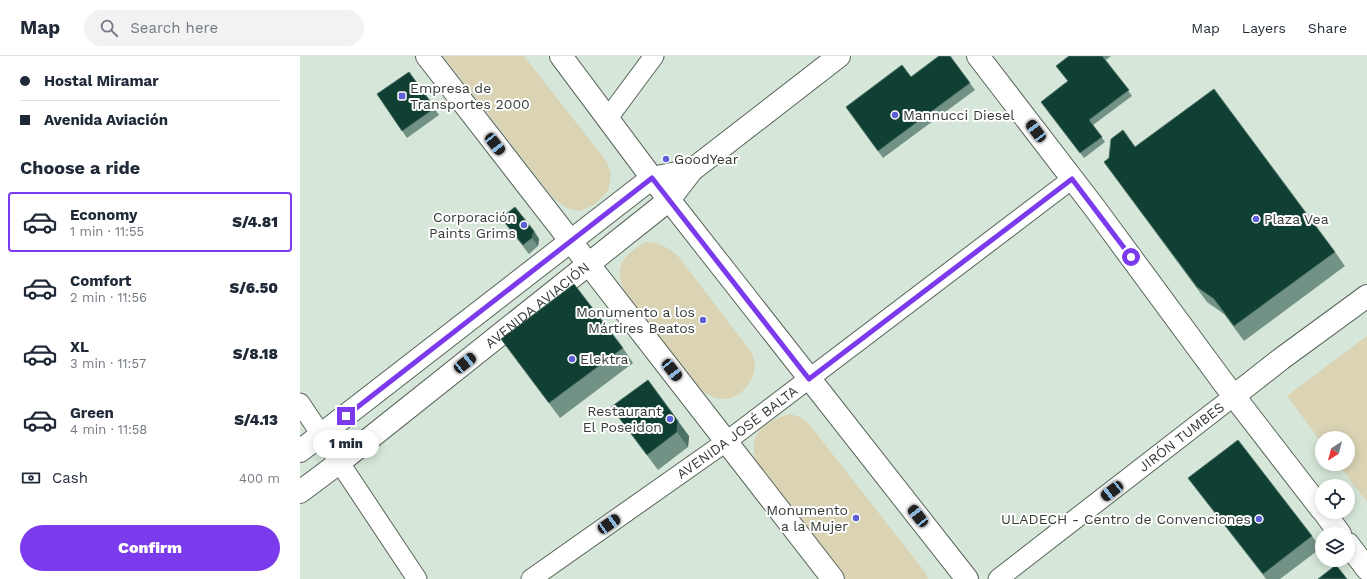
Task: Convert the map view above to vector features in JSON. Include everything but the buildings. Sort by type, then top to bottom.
[{"type":"main road","points":[[427,56],[833,579]]},
{"type":"main road","points":[[560,56],[669,200],[967,579]]},
{"type":"main road","name":"AVENIDA AVIACIÓN","points":[[300,492],[340,462],[669,200],[692,170],[839,56]]},
{"type":"main road","points":[[978,56],[1234,396],[1315,501]]},
{"type":"main road","name":"AVENIDA AVIACIÓN","points":[[300,451],[652,178],[692,170]]},
{"type":"main road","name":"JIRÓN TUMBES","points":[[1234,396],[1281,359],[1367,296]]},
{"type":"main road","points":[[1355,553],[1367,569]]},
{"type":"street","points":[[608,118],[654,56]]},
{"type":"street","name":"AVENIDA JOSÉ BALTA","points":[[531,579],[727,441],[1072,179]]},
{"type":"street","name":"JIRÓN TUMBES","points":[[998,579],[1234,396]]},
{"type":"street","points":[[300,403],[416,579]]},
{"type":"shaded area","points":[[443,56],[524,56],[607,162],[611,175],[608,191],[594,205],[580,211],[567,208],[553,198]]},
{"type":"shaded area","points":[[645,242],[663,246],[678,256],[752,353],[755,366],[752,378],[747,386],[734,397],[718,399],[701,390],[624,291],[620,275],[622,262],[631,252]]},
{"type":"shaded area","points":[[1367,336],[1367,502],[1355,486],[1355,479],[1349,479],[1343,471],[1355,471],[1355,431],[1315,431],[1315,434],[1287,396]]},
{"type":"shaded area","points":[[790,414],[800,417],[809,424],[925,572],[928,579],[845,579],[756,463],[754,444],[756,436],[760,430],[772,421]]},
{"type":"place","name":"Empresa de Transportes 2000","points":[[402,96]]},
{"type":"place","name":"Mannucci Diesel","points":[[895,115]]},
{"type":"place","name":"GoodYear","points":[[666,159]]},
{"type":"place","name":"Plaza Vea","points":[[1256,219]]},
{"type":"place","name":"Corporación Paints Grims","points":[[524,225]]},
{"type":"place","name":"Monumento a los Mártires Beatos","points":[[703,320]]},
{"type":"place","name":"Elektra","points":[[572,359]]},
{"type":"place","name":"Restaurant El Poseidon","points":[[670,419]]},
{"type":"place","name":"Monumento a la Mujer","points":[[856,518]]},
{"type":"place","name":"ULADECH - Centro de Convenciones","points":[[1259,519]]},
{"type":"route","points":[[346,416],[652,178],[809,379],[1072,179],[1131,257]]}]
